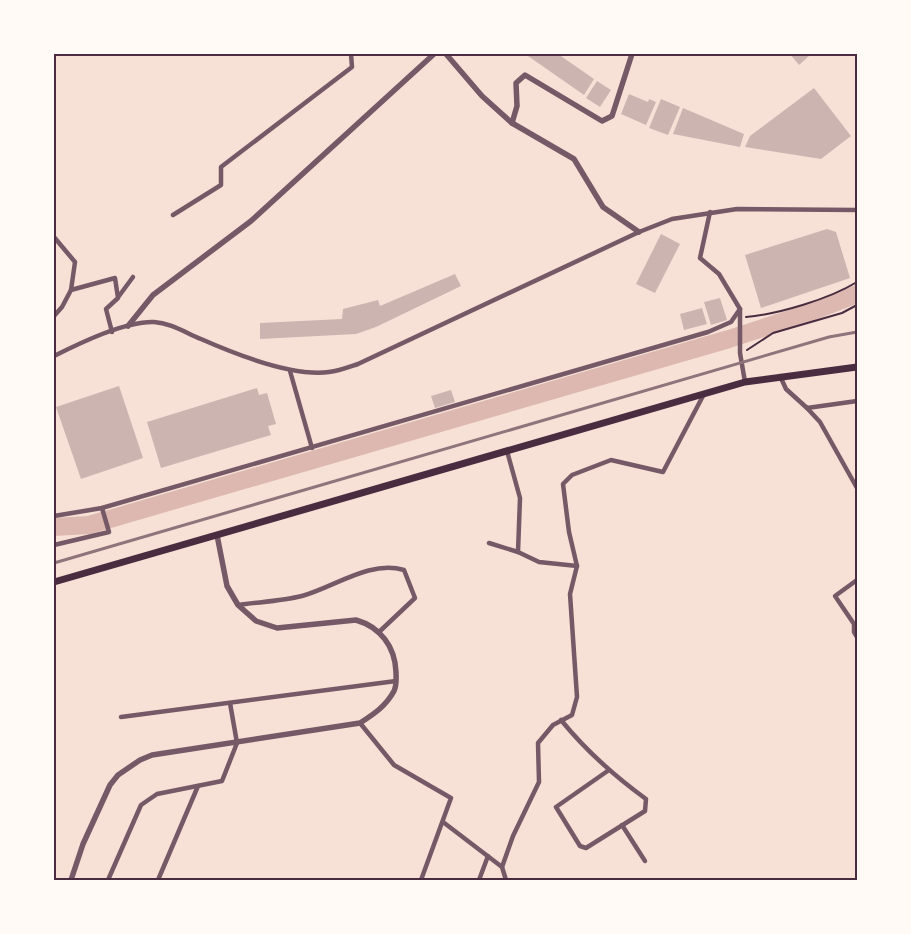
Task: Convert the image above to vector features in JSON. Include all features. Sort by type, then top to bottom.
[{"type":"main road","points":[[54,582],[744,382],[857,367]]},
{"type":"street","points":[[173,215],[221,185],[221,167],[352,67],[351,54]]},
{"type":"street","points":[[128,326],[152,296],[252,221],[434,54]]},
{"type":"street","points":[[446,54],[482,96],[512,123],[574,159],[603,207],[639,232]]},
{"type":"street","points":[[512,123],[517,106],[516,83],[525,75],[602,121],[612,116],[632,54]]},
{"type":"street","points":[[54,356],[82,342],[128,326],[154,322],[174,326],[201,339],[290,371],[328,373],[358,364],[639,232],[672,219],[737,209],[857,210]]},
{"type":"street","points":[[710,212],[700,258],[719,274],[740,309],[740,351],[744,382]]},
{"type":"street","points":[[54,237],[75,262],[71,290],[62,307],[54,316]]},
{"type":"street","points":[[112,332],[106,310],[118,298],[133,277]]},
{"type":"street","points":[[71,290],[115,278],[118,298]]},
{"type":"street","points":[[54,516],[102,508],[708,332],[731,322],[740,309]]},
{"type":"street","points":[[290,371],[312,448]]},
{"type":"street","points":[[780,376],[786,389],[820,422],[857,488]]},
{"type":"street","points":[[502,867],[513,836],[539,782],[538,743],[553,725],[572,715],[577,697],[570,594],[577,566],[569,532],[563,484],[572,475],[611,460],[663,472],[704,394]]},
{"type":"street","points":[[807,408],[857,401]]},
{"type":"street","points":[[507,451],[520,498],[518,552]]},
{"type":"street","points":[[54,545],[109,532],[102,508]]},
{"type":"street","points":[[71,880],[83,844],[110,785],[118,776],[140,760],[152,755],[360,723],[381,710],[394,690],[396,658],[389,644],[379,632],[367,623],[356,620],[277,628],[256,621],[238,605],[227,586],[217,535]]},
{"type":"street","points":[[489,543],[518,552],[539,562],[577,566]]},
{"type":"street","points":[[238,605],[303,596],[344,578],[391,566],[404,570],[415,598],[379,632]]},
{"type":"street","points":[[857,580],[834,596],[854,624],[854,632],[857,637]]},
{"type":"street","points":[[121,717],[396,681]]},
{"type":"street","points":[[108,880],[141,805],[157,794],[222,782],[237,742],[230,703]]},
{"type":"street","points":[[561,720],[587,751],[646,799],[647,806],[645,811],[586,848],[580,846],[556,807],[609,770]]},
{"type":"street","points":[[360,723],[394,765],[451,798],[444,822],[421,880]]},
{"type":"street","points":[[158,880],[198,786]]},
{"type":"street","points":[[444,822],[502,867],[506,880]]},
{"type":"street","points":[[622,825],[645,861]]},
{"type":"street","points":[[479,880],[488,856]]},
{"type":"path","points":[[740,318],[757,316],[805,303],[846,289],[857,282]]},
{"type":"path","points":[[740,351],[773,333],[842,313],[857,305]]},
{"type":"building","points":[[530,54],[558,54],[594,79],[584,95],[528,56]]},
{"type":"building","points":[[790,54],[808,54],[809,56],[799,65]]},
{"type":"building","points":[[597,81],[611,90],[600,107],[586,98]]},
{"type":"building","points":[[814,88],[851,136],[821,159],[745,147],[750,136]]},
{"type":"building","points":[[629,94],[648,102],[649,99],[656,102],[646,125],[621,114]]},
{"type":"building","points":[[661,99],[680,107],[668,135],[649,128]]},
{"type":"building","points":[[683,108],[744,134],[740,147],[673,134]]},
{"type":"building","points":[[827,229],[836,232],[850,278],[761,308],[745,255]]},
{"type":"building","points":[[661,234],[680,244],[655,293],[636,284]]},
{"type":"building","points":[[455,274],[461,286],[376,327],[356,334],[260,339],[260,323],[342,319],[343,309],[378,300],[380,306]]},
{"type":"building","points":[[720,298],[727,320],[711,325],[704,302]]},
{"type":"building","points":[[702,308],[707,324],[684,330],[680,314]]},
{"type":"building","points":[[119,386],[143,458],[81,479],[56,407]]},
{"type":"building","points":[[257,388],[259,395],[267,393],[276,424],[268,426],[271,435],[161,468],[147,422]]},
{"type":"building","points":[[451,390],[455,402],[435,408],[431,396]]},
{"type":"waterway","points":[[54,527],[89,525],[729,339],[809,313],[857,294]]},
{"type":"railway","points":[[54,563],[829,337],[857,332]]}]
